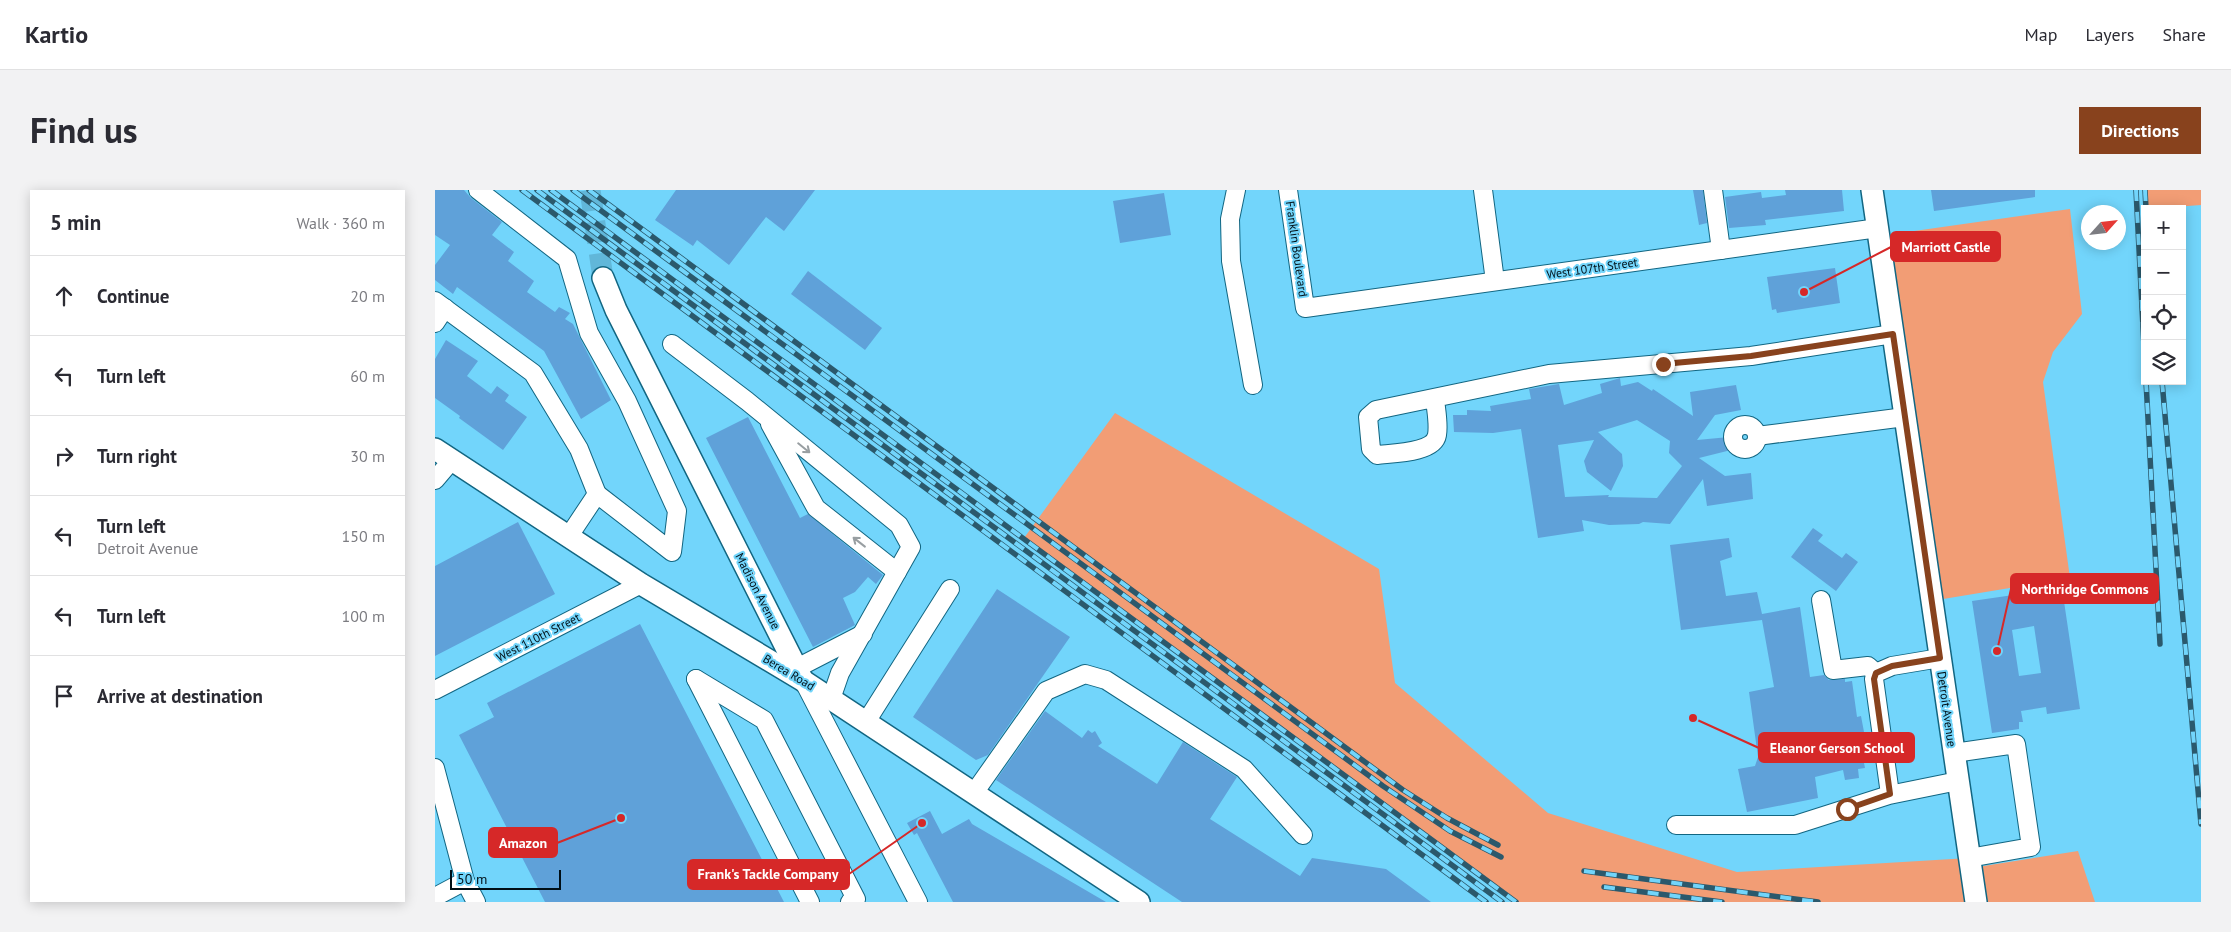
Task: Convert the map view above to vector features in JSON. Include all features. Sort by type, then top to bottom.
[{"type":"main road","name":"Detroit Avenue","points":[[1872,190],[1976,902]]},
{"type":"main road","name":"Madison Avenue","points":[[603,278],[616,310],[799,674]]},
{"type":"main road","name":"Berea Road","points":[[444,454],[641,584],[799,674],[831,699],[974,793],[1131,900]]},
{"type":"street","points":[[435,323],[440,305],[533,373],[579,449],[597,494],[672,552],[677,511],[627,401],[589,332],[567,259],[478,190]]},
{"type":"street","points":[[1236,190],[1230,219],[1231,261],[1253,385]]},
{"type":"street","name":"Franklin Boulevard","points":[[1288,190],[1305,308]]},
{"type":"street","points":[[1483,190],[1495,281]]},
{"type":"street","points":[[1713,190],[1721,250]]},
{"type":"street","name":"West 107th Street","points":[[1305,308],[1878,228]]},
{"type":"street","points":[[1435,399],[1549,374],[1751,356],[1893,334]]},
{"type":"street","points":[[672,344],[766,417],[899,525],[911,547],[840,673],[831,699]]},
{"type":"street","points":[[766,417],[816,508],[897,572]]},
{"type":"street","points":[[1757,436],[1905,417]]},
{"type":"street","points":[[435,480],[444,454]]},
{"type":"street","points":[[569,536],[597,494]]},
{"type":"street","name":"West 110th Street","points":[[435,690],[641,584]]},
{"type":"street","points":[[866,722],[951,589]]},
{"type":"street","points":[[1821,600],[1833,670],[1868,666],[1876,673]]},
{"type":"street","points":[[799,674],[863,634]]},
{"type":"street","points":[[1890,794],[1874,679],[1876,673],[1892,666],[1940,658]]},
{"type":"street","name":"Madison Avenue","points":[[799,674],[913,901]]},
{"type":"street","points":[[974,793],[1046,691],[1085,674],[1106,680],[1244,769],[1303,835]]},
{"type":"street","points":[[811,902],[696,679],[764,720],[856,899],[850,902]]},
{"type":"street","points":[[1954,753],[2016,744],[2031,848],[1969,858]]},
{"type":"street","points":[[435,768],[465,881],[475,902]]},
{"type":"street","points":[[1676,825],[1795,825],[1890,794],[1958,780]]},
{"type":"street","points":[[435,897],[465,881]]},
{"type":"shaded area","points":[[2145,190],[2201,190],[2201,205],[2146,205]]},
{"type":"shaded area","points":[[2070,209],[2082,314],[2053,352],[2043,382],[2070,578],[1931,601],[1879,236]]},
{"type":"shaded area","points":[[1115,413],[1379,569],[1395,683],[1548,813],[1737,872],[1969,858],[1971,868],[2078,851],[2095,902],[1517,902],[1024,538]]},
{"type":"building","points":[[435,190],[464,190],[471,198],[502,222],[492,235],[514,252],[508,261],[534,281],[527,292],[555,312],[559,307],[570,313],[565,319],[573,324],[611,400],[581,419],[544,351],[457,287],[453,294],[435,280],[435,265],[450,245],[435,235]]},
{"type":"building","points":[[676,190],[815,190],[784,231],[766,217],[729,265],[697,240],[693,246],[655,220]]},
{"type":"building","points":[[1693,190],[1703,190],[1707,223],[1699,225]]},
{"type":"building","points":[[1785,190],[1842,190],[1844,211],[1765,220],[1766,225],[1729,228],[1725,197],[1761,192],[1762,198],[1786,195]]},
{"type":"building","points":[[1931,190],[2035,190],[2035,197],[1934,211]]},
{"type":"building","points":[[1164,193],[1171,235],[1120,243],[1113,201]]},
{"type":"building","points":[[1835,268],[1840,303],[1777,313],[1776,309],[1772,310],[1767,277]]},
{"type":"building","points":[[808,271],[882,328],[865,350],[791,294]]},
{"type":"building","points":[[446,340],[478,361],[467,376],[491,394],[497,386],[509,395],[505,401],[527,417],[503,450],[435,398],[435,359]]},
{"type":"building","points":[[1620,378],[1621,386],[1638,382],[1652,391],[1653,389],[1693,416],[1690,392],[1736,385],[1741,410],[1715,415],[1697,440],[1729,437],[1731,450],[1699,458],[1725,476],[1751,473],[1753,499],[1707,506],[1703,479],[1670,524],[1643,522],[1639,524],[1609,525],[1582,520],[1584,531],[1538,538],[1521,429],[1493,433],[1454,432],[1453,415],[1467,415],[1467,410],[1491,411],[1490,406],[1531,399],[1529,389],[1559,384],[1564,405],[1602,393],[1600,384]],"holes":[[[1637,420],[1670,441],[1669,453],[1682,466],[1657,498],[1608,497],[1609,495],[1565,497],[1558,445],[1594,440],[1584,461],[1587,472],[1611,491],[1623,466],[1622,454],[1598,432]]]},
{"type":"building","points":[[748,417],[800,518],[808,514],[883,575],[876,584],[868,577],[855,592],[843,598],[855,625],[813,647],[706,438]]},
{"type":"building","points":[[518,522],[555,594],[435,656],[435,566]]},
{"type":"building","points":[[1813,528],[1823,535],[1818,541],[1842,558],[1846,553],[1858,562],[1836,591],[1791,557]]},
{"type":"building","points":[[1729,538],[1732,557],[1720,561],[1726,596],[1757,592],[1762,614],[1800,607],[1810,677],[1824,675],[1829,680],[1845,679],[1845,682],[1852,681],[1857,717],[1861,716],[1864,732],[1858,732],[1865,768],[1858,769],[1859,778],[1845,780],[1843,770],[1815,777],[1818,798],[1747,812],[1738,769],[1755,766],[1758,757],[1749,692],[1774,687],[1762,620],[1681,630],[1670,545]]},
{"type":"building","points":[[2062,588],[2080,709],[2047,714],[2046,707],[2021,711],[2023,722],[2019,722],[2019,729],[1992,733],[1972,601]],"holes":[[[2034,626],[2041,673],[2019,676],[2012,630]]]},
{"type":"building","points":[[997,589],[1070,637],[988,755],[976,760],[913,717]]},
{"type":"building","points":[[640,624],[784,902],[545,902],[459,735],[494,717],[487,703]]},
{"type":"building","points":[[1045,711],[1082,738],[1088,730],[1092,733],[1095,731],[1102,743],[1098,746],[1157,784],[1183,742],[1237,777],[1210,819],[1300,876],[1312,858],[1386,869],[1431,902],[1182,902],[996,780]]},
{"type":"building","points":[[930,811],[942,834],[969,819],[972,824],[1106,902],[953,902],[917,833],[914,835],[907,823]]},
{"type":"tunnel","points":[[590,190],[603,278]]},
{"type":"railway","points":[[522,190],[1486,902]]},
{"type":"railway","points":[[537,190],[1502,902]]},
{"type":"railway","points":[[551,190],[1516,902]]},
{"type":"railway","points":[[573,190],[1383,786],[1450,831],[1501,857]]},
{"type":"railway","points":[[589,190],[1403,790],[1447,818],[1498,845]]},
{"type":"railway","points":[[2136,190],[2144,340]]},
{"type":"railway","points":[[2145,190],[2146,205]]},
{"type":"railway","points":[[2146,385],[2160,644]]},
{"type":"railway","points":[[2162,385],[2201,824]]},
{"type":"railway","points":[[1584,871],[1818,902]]},
{"type":"railway","points":[[1604,887],[1722,902]]},
{"type":"place","name":"Marriott Castle","points":[[1804,292]]},
{"type":"place","name":"Northridge Commons","points":[[1997,651]]},
{"type":"place","name":"Eleanor Gerson School","points":[[1693,718]]},
{"type":"place","name":"Amazon","points":[[621,818]]},
{"type":"place","name":"Frank's Tackle Company","points":[[922,823]]},
{"type":"route","points":[[1663,364],[1751,356],[1893,334],[1940,658],[1892,666],[1876,673],[1874,679],[1890,794],[1847,809]]}]
